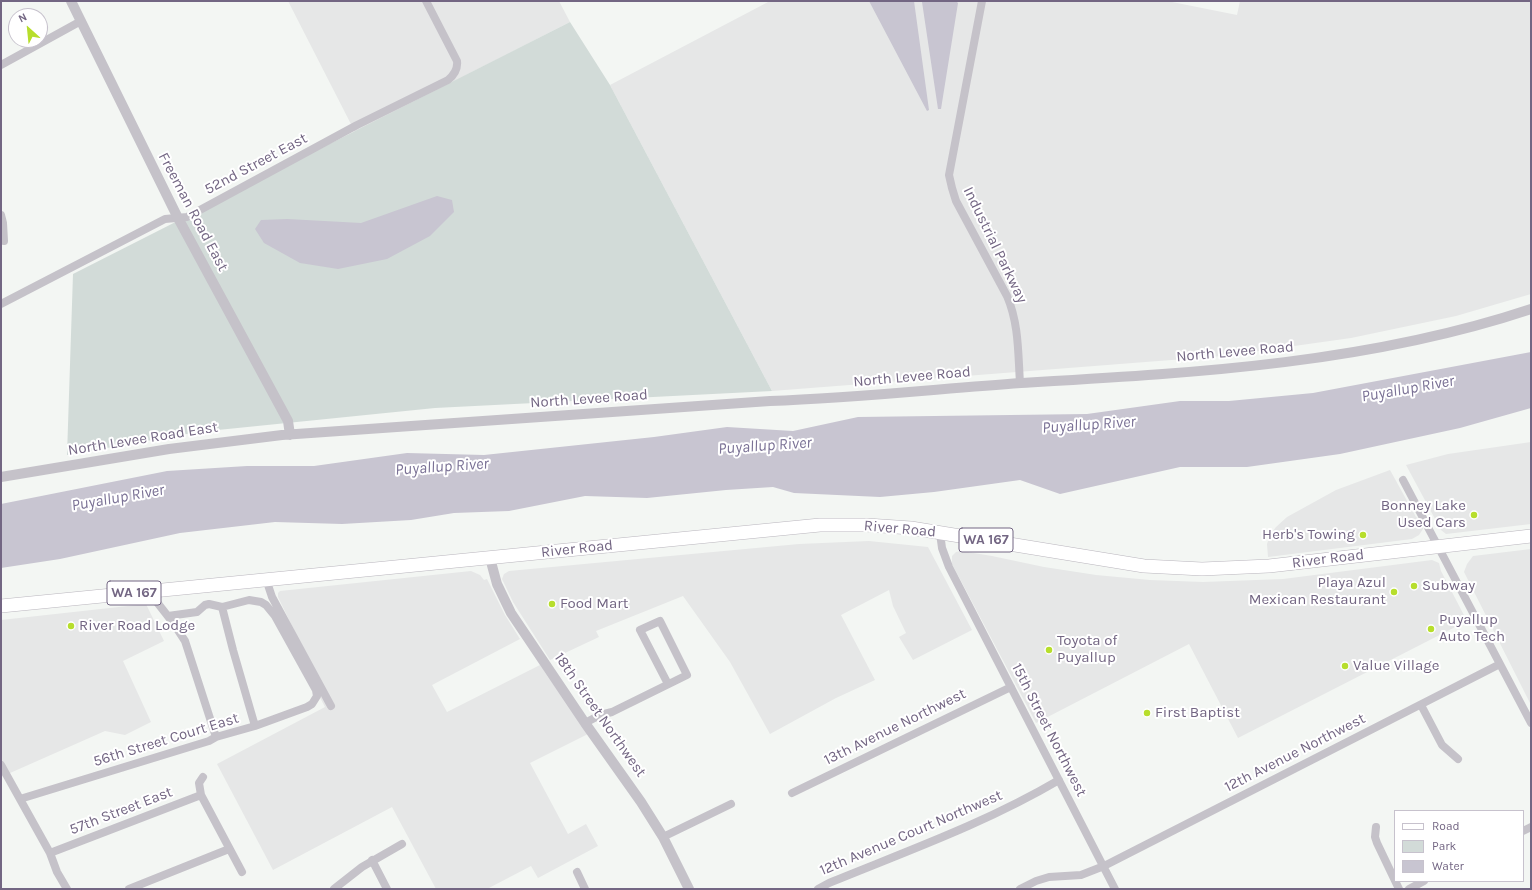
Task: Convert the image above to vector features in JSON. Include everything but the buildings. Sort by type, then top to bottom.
[{"type":"main road","name":"River Road","points":[[266,579],[820,525],[887,526],[940,533],[1144,566],[1202,569],[1269,566],[1531,536]]},
{"type":"main road","name":"WA 167","points":[[1,606],[266,579]]},
{"type":"street","name":"Freeman Road East","points":[[71,1],[178,218],[288,421],[290,435]]},
{"type":"street","name":"52nd Street East","points":[[1,304],[165,219],[187,217],[357,126],[448,80],[456,72],[457,66],[454,54],[426,1]]},
{"type":"street","name":"Industrial Parkway","points":[[982,1],[949,175],[956,201],[1012,307],[1016,320],[1020,383]]},
{"type":"street","points":[[1,64],[81,21]]},
{"type":"street","points":[[1,215],[4,241]]},
{"type":"street","name":"North Levee Road","points":[[290,435],[770,401],[814,400],[1020,383],[1107,379],[1285,362],[1351,354],[1441,336],[1494,322],[1531,310]]},
{"type":"street","name":"North Levee Road East","points":[[1,477],[169,449],[290,435]]},
{"type":"street","points":[[1403,480],[1531,723]]},
{"type":"street","name":"15th Street Northwest","points":[[940,533],[944,556],[957,584],[1115,889]]},
{"type":"street","name":"18th Street Northwest","points":[[490,558],[497,584],[511,613],[585,723],[624,776],[663,837],[689,889]]},
{"type":"street","points":[[266,579],[272,597],[331,706]]},
{"type":"street","points":[[149,592],[185,641],[216,737]]},
{"type":"street","name":"56th Street Court East","points":[[20,799],[188,748],[216,737],[255,726],[308,707],[316,699],[316,690],[275,616],[266,605],[261,602],[249,600],[222,607]]},
{"type":"street","points":[[168,616],[197,612],[205,605],[209,604],[222,607],[255,726]]},
{"type":"street","points":[[585,723],[600,715],[612,712],[687,675],[660,621],[640,630],[668,684]]},
{"type":"street","name":"12th Avenue Northwest","points":[[1020,889],[1036,881],[1049,877],[1081,875],[1104,866],[1500,664]]},
{"type":"street","name":"13th Avenue Northwest","points":[[792,793],[1011,687]]},
{"type":"street","points":[[1421,705],[1442,745],[1458,759]]},
{"type":"street","points":[[1,764],[50,853],[57,872],[67,889]]},
{"type":"street","points":[[203,777],[199,784],[201,795],[242,872]]},
{"type":"street","name":"12th Avenue Court Northwest","points":[[818,889],[829,883],[981,821],[1059,780]]},
{"type":"street","name":"57th Street East","points":[[50,853],[201,795]]},
{"type":"street","points":[[663,837],[731,804]]},
{"type":"street","points":[[1376,827],[1375,837],[1379,849],[1394,879]]},
{"type":"street","points":[[334,889],[372,860],[402,844]]},
{"type":"street","points":[[129,889],[229,849]]},
{"type":"street","points":[[372,860],[387,889]]},
{"type":"street","points":[[577,872],[586,889]]},
{"type":"street","points":[[1409,889],[1422,882]]},
{"type":"shaded area","points":[[288,1],[559,1],[570,22],[355,132]]},
{"type":"shaded area","points":[[770,1],[1167,1],[1237,15],[1240,1],[1531,1],[1531,294],[1456,316],[1351,338],[1223,356],[772,391],[610,85]]},
{"type":"shaded area","points":[[1531,442],[1531,524],[1446,534],[1441,530],[1406,465],[1448,454]]},
{"type":"shaded area","points":[[1390,470],[1416,517],[1423,522],[1423,529],[1419,535],[1412,539],[1268,557],[1267,544],[1270,535],[1287,517],[1336,490]]},
{"type":"shaded area","points":[[869,541],[928,547],[972,630],[913,660],[899,637],[906,633],[893,606],[889,590],[841,615],[875,680],[836,698],[770,734],[730,662],[683,596],[596,631],[599,637],[550,660],[513,602],[502,579],[504,574],[509,571],[799,544]]},
{"type":"shaded area","points":[[1531,549],[1531,705],[1464,572],[1467,564],[1473,556]]},
{"type":"shaded area","points":[[961,551],[1044,567],[1096,575],[1150,580],[1203,582],[1283,579],[1432,560],[1439,563],[1441,571],[1467,621],[1238,738],[1189,644],[1036,723],[952,564],[952,556],[956,552]]},
{"type":"shaded area","points":[[471,571],[480,575],[484,580],[487,579],[505,615],[520,639],[432,685],[447,712],[540,665],[588,734],[530,763],[568,834],[586,824],[598,846],[538,878],[531,866],[487,889],[436,889],[392,807],[273,870],[217,764],[325,707],[301,662],[309,661],[278,597],[278,593],[280,591]]},
{"type":"shaded area","points":[[146,604],[164,641],[123,661],[151,722],[125,735],[105,731],[1,777],[1,620]]},
{"type":"green space","points":[[570,22],[610,85],[772,391],[435,408],[198,432],[67,455],[73,274]]},
{"type":"water","points":[[869,1],[914,1],[929,110],[927,111]]},
{"type":"water","points":[[923,1],[956,1],[958,3],[941,109],[938,109]]},
{"type":"water","points":[[437,196],[452,200],[454,212],[430,236],[387,259],[338,269],[300,263],[264,243],[255,229],[261,220],[287,219],[361,223]]},
{"type":"water","name":"Puyallup River","points":[[1531,352],[1531,408],[1460,428],[1340,454],[1247,467],[1180,467],[1060,494],[1020,480],[934,492],[880,497],[794,493],[773,487],[647,498],[585,496],[509,511],[454,513],[411,520],[342,524],[275,522],[180,533],[60,559],[1,568],[1,504],[167,471],[247,466],[314,466],[407,453],[484,455],[654,437],[727,427],[793,431],[858,417],[1087,414],[1180,401],[1229,401],[1313,393]]},
{"type":"place","name":"Bonney Lake Used Cars","points":[[1474,515]]},
{"type":"place","name":"Herb's Towing","points":[[1363,535]]},
{"type":"place","name":"Subway","points":[[1414,586]]},
{"type":"place","name":"Playa Azul Mexican Restaurant","points":[[1394,592]]},
{"type":"place","name":"Food Mart","points":[[552,604]]},
{"type":"place","name":"River Road Lodge","points":[[71,626]]},
{"type":"place","name":"Puyallup Auto Tech","points":[[1431,629]]},
{"type":"place","name":"Toyota of Puyallup","points":[[1049,650]]},
{"type":"place","name":"Value Village","points":[[1345,666]]},
{"type":"place","name":"First Baptist","points":[[1147,713]]}]
